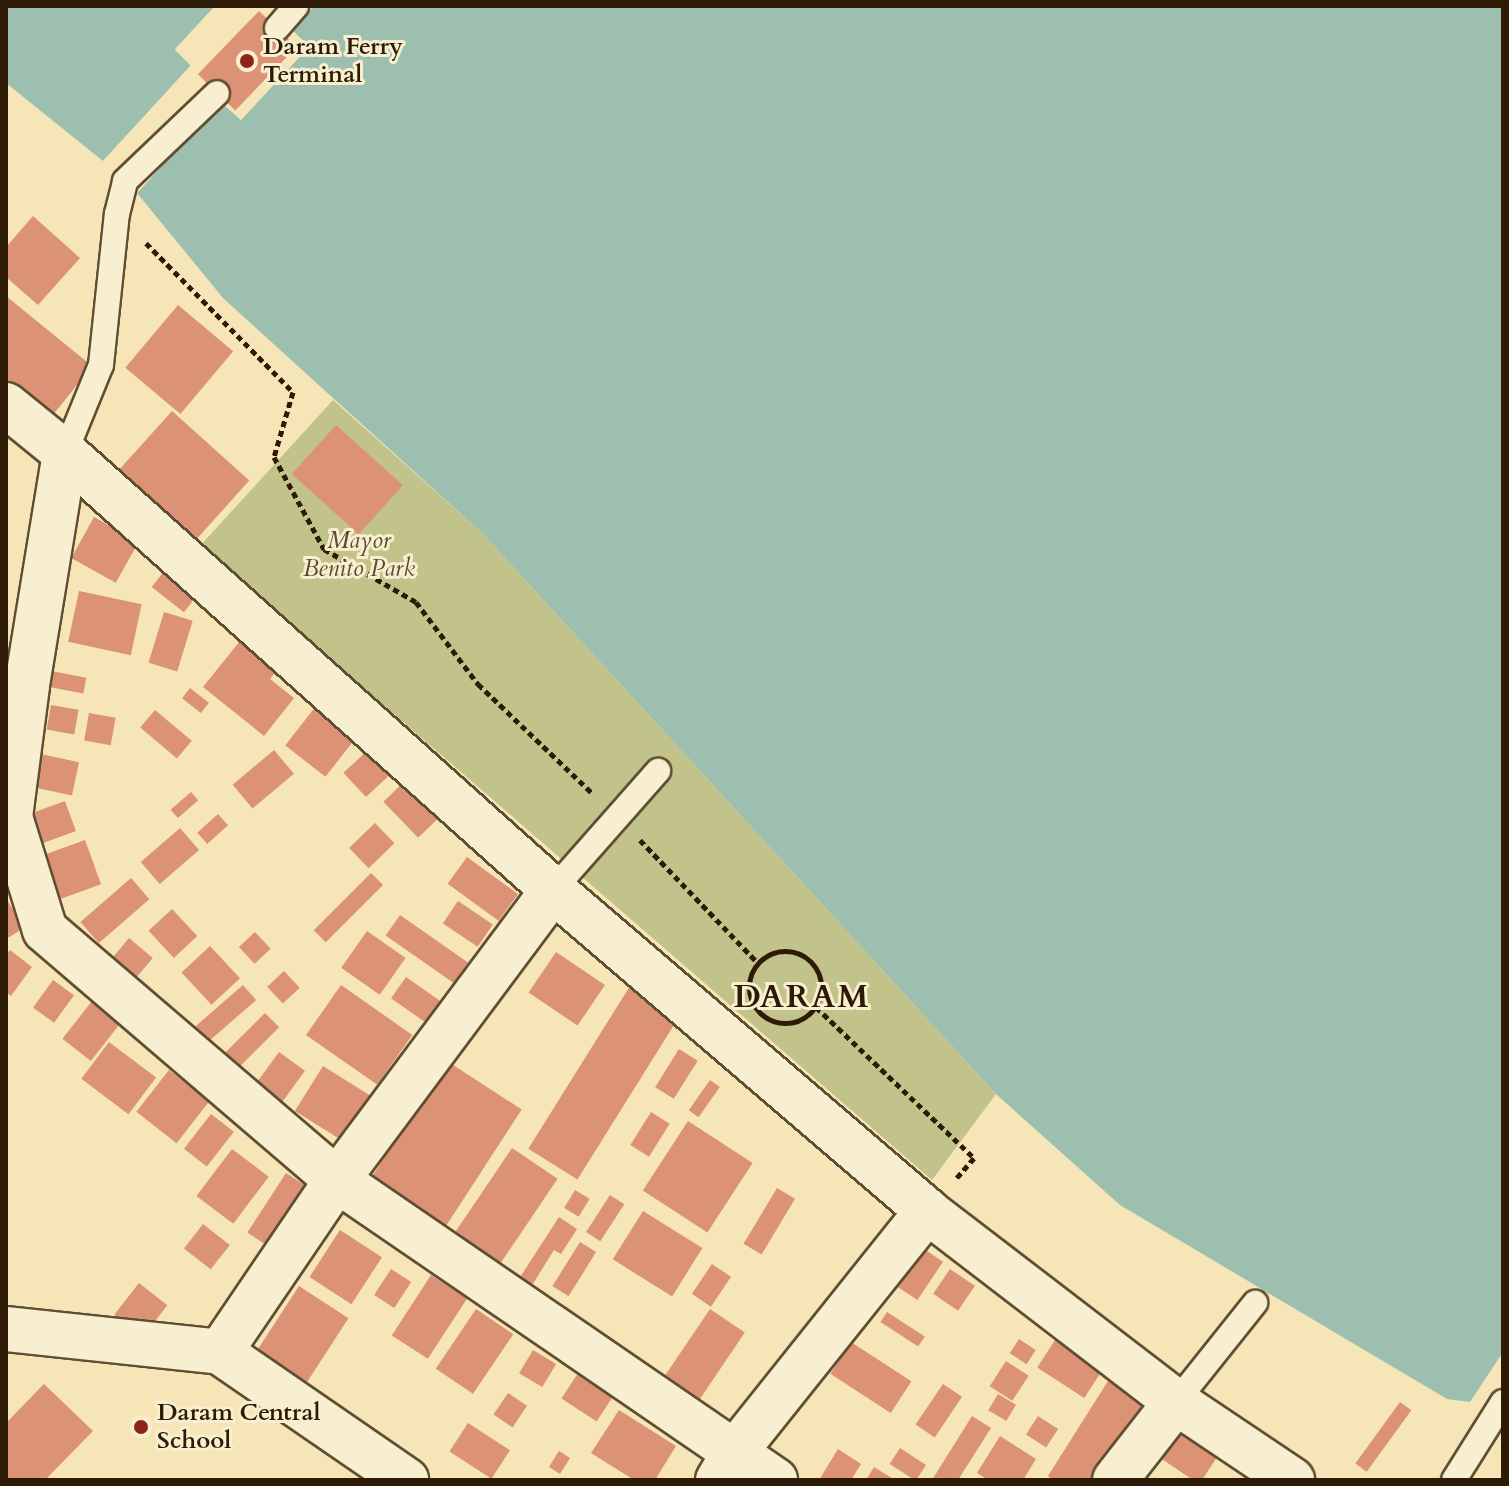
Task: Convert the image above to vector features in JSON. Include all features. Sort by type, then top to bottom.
[{"type":"street","points":[[6,405],[65,453],[553,890],[927,1211],[1176,1402],[1292,1480]]},
{"type":"street","points":[[65,453],[27,686],[10,817],[45,930],[337,1180],[726,1467],[775,1480]]},
{"type":"street","points":[[220,1352],[337,1180],[553,890]]},
{"type":"street","points":[[726,1467],[927,1211]]},
{"type":"street","points":[[6,1329],[220,1352],[406,1480]]},
{"type":"street","points":[[1115,1480],[1176,1402]]},
{"type":"lane","points":[[277,28],[296,6]]},
{"type":"lane","points":[[65,453],[101,365],[117,214],[125,181],[217,93]]},
{"type":"lane","points":[[553,890],[658,771]]},
{"type":"lane","points":[[1176,1402],[1255,1303]]},
{"type":"lane","points":[[1454,1480],[1503,1402]]},
{"type":"path","points":[[117,214],[293,392],[274,457],[324,549],[416,602],[478,684],[618,818],[758,963]]},
{"type":"path","points":[[778,951],[802,955],[818,972],[821,983],[816,1007],[798,1021],[774,1022],[763,1017],[755,1008],[749,985],[758,963],[778,951]]},
{"type":"path","points":[[816,1007],[974,1158],[927,1211]]},
{"type":"green space","name":"Mayor Benito Park","points":[[333,400],[484,535],[996,1094],[932,1180],[200,546]]},
{"type":"shaded area","points":[[6,6],[215,6],[175,49],[191,65],[103,161],[6,83]]},
{"type":"shaded area","points":[[314,6],[1503,6],[1503,1352],[1470,1402],[1447,1399],[1120,1205],[996,1094],[484,535],[223,298],[137,193],[221,102],[241,120],[309,47],[292,30]]},
{"type":"pier","points":[[215,6],[218,8],[180,49],[195,63],[195,68],[106,164],[103,161],[191,66],[175,50]]},
{"type":"pier","points":[[309,6],[314,6],[292,30],[309,46],[241,120],[221,102],[137,193],[134,190],[219,99],[240,114],[303,47],[288,31]]},
{"type":"building","name":"Daram Ferry Terminal","points":[[259,11],[296,47],[235,110],[198,74]]},
{"type":"building","points":[[33,216],[80,258],[38,305],[6,277],[6,247]]},
{"type":"building","points":[[6,296],[92,366],[49,420],[6,385]]},
{"type":"building","points":[[178,305],[233,351],[180,414],[125,368]]},
{"type":"building","points":[[172,411],[249,481],[196,540],[118,470]]},
{"type":"building","points":[[336,425],[403,485],[359,534],[292,474]]},
{"type":"building","points":[[94,517],[139,542],[116,583],[71,558]]},
{"type":"building","points":[[172,561],[204,586],[184,612],[152,587]]},
{"type":"building","points":[[79,591],[142,604],[131,655],[68,642]]},
{"type":"building","points":[[164,612],[193,621],[177,671],[149,663]]},
{"type":"building","points":[[248,631],[284,661],[270,679],[294,698],[264,736],[203,687]]},
{"type":"building","points":[[51,671],[86,678],[83,694],[48,687]]},
{"type":"building","points":[[190,688],[209,703],[201,713],[182,698]]},
{"type":"building","points":[[51,705],[79,710],[74,734],[47,730]]},
{"type":"building","points":[[316,706],[356,737],[325,777],[285,745]]},
{"type":"building","points":[[155,710],[192,741],[177,758],[140,728]]},
{"type":"building","points":[[89,713],[116,718],[111,745],[84,741]]},
{"type":"building","points":[[369,749],[392,773],[366,797],[343,773]]},
{"type":"building","points":[[274,750],[294,774],[253,808],[233,785]]},
{"type":"building","points":[[36,753],[79,762],[72,795],[29,786]]},
{"type":"building","points":[[410,776],[445,812],[418,838],[383,802]]},
{"type":"building","points":[[191,792],[198,800],[178,818],[171,810]]},
{"type":"building","points":[[65,801],[76,831],[43,843],[32,813]]},
{"type":"building","points":[[218,814],[228,825],[207,844],[197,833]]},
{"type":"building","points":[[375,823],[394,843],[369,868],[349,848]]},
{"type":"building","points":[[180,828],[199,850],[160,884],[141,862]]},
{"type":"building","points":[[85,840],[101,884],[57,900],[41,856]]},
{"type":"building","points":[[467,857],[518,894],[499,921],[448,884]]},
{"type":"building","points":[[371,873],[383,885],[326,942],[314,930]]},
{"type":"building","points":[[131,878],[149,899],[99,943],[80,922]]},
{"type":"building","points":[[6,898],[24,928],[6,939]]},
{"type":"building","points":[[458,901],[493,924],[478,947],[443,923]]},
{"type":"building","points":[[172,909],[197,936],[174,958],[149,931]]},
{"type":"building","points":[[400,915],[468,963],[454,983],[386,935]]},
{"type":"building","points":[[367,931],[406,958],[380,995],[341,968]]},
{"type":"building","points":[[255,932],[271,949],[255,964],[239,947]]},
{"type":"building","points":[[129,938],[153,958],[134,980],[110,960]]},
{"type":"building","points":[[210,946],[240,978],[211,1005],[181,973]]},
{"type":"building","points":[[10,950],[32,967],[11,996],[6,992],[6,955]]},
{"type":"building","points":[[556,952],[605,985],[578,1026],[529,993]]},
{"type":"building","points":[[284,971],[300,988],[283,1004],[267,987]]},
{"type":"building","points":[[406,977],[448,1006],[433,1028],[391,998]]},
{"type":"building","points":[[53,980],[74,995],[54,1023],[33,1008]]},
{"type":"building","points":[[243,985],[256,1000],[203,1046],[190,1031]]},
{"type":"building","points":[[341,985],[412,1035],[377,1085],[306,1035]]},
{"type":"building","points":[[630,986],[679,1017],[577,1180],[528,1149]]},
{"type":"building","points":[[92,1001],[120,1023],[91,1061],[62,1039]]},
{"type":"building","points":[[265,1013],[279,1027],[231,1075],[217,1061]]},
{"type":"building","points":[[109,1042],[156,1078],[128,1114],[81,1079]]},
{"type":"building","points":[[679,1049],[698,1061],[674,1099],[655,1087]]},
{"type":"building","points":[[279,1052],[305,1071],[280,1105],[254,1086]]},
{"type":"building","points":[[447,1061],[522,1109],[445,1228],[370,1179]]},
{"type":"building","points":[[323,1066],[372,1097],[344,1142],[295,1111]]},
{"type":"building","points":[[169,1070],[209,1101],[177,1143],[136,1112]]},
{"type":"building","points":[[710,1080],[720,1087],[699,1117],[689,1110]]},
{"type":"building","points":[[651,1112],[670,1124],[649,1157],[630,1145]]},
{"type":"building","points":[[211,1114],[234,1132],[207,1167],[184,1149]]},
{"type":"building","points":[[688,1121],[753,1163],[707,1233],[643,1191]]},
{"type":"building","points":[[512,1148],[558,1179],[501,1263],[455,1233]]},
{"type":"building","points":[[232,1149],[269,1177],[233,1224],[196,1196]]},
{"type":"building","points":[[286,1173],[311,1189],[272,1249],[247,1233]]},
{"type":"building","points":[[777,1188],[795,1199],[762,1255],[744,1244]]},
{"type":"building","points":[[575,1190],[590,1199],[579,1217],[564,1208]]},
{"type":"building","points":[[610,1195],[624,1204],[600,1241],[586,1232]]},
{"type":"building","points":[[643,1211],[702,1248],[672,1296],[613,1259]]},
{"type":"building","points":[[559,1217],[577,1229],[561,1254],[554,1250],[529,1290],[517,1282]]},
{"type":"building","points":[[203,1224],[230,1245],[211,1269],[184,1248]]},
{"type":"building","points":[[340,1230],[382,1257],[351,1304],[310,1277]]},
{"type":"building","points":[[580,1242],[596,1252],[569,1296],[552,1286]]},
{"type":"building","points":[[924,1249],[943,1262],[917,1300],[898,1287]]},
{"type":"building","points":[[712,1264],[731,1277],[711,1307],[692,1294]]},
{"type":"building","points":[[391,1269],[411,1282],[394,1308],[374,1295]]},
{"type":"building","points":[[950,1269],[975,1286],[958,1311],[933,1294]]},
{"type":"building","points":[[431,1275],[467,1298],[428,1359],[392,1335]]},
{"type":"building","points":[[139,1283],[167,1305],[143,1337],[114,1315]]},
{"type":"building","points":[[299,1286],[348,1318],[307,1383],[257,1351]]},
{"type":"building","points":[[476,1309],[513,1334],[473,1394],[436,1369]]},
{"type":"building","points":[[710,1309],[745,1332],[700,1399],[665,1375]]},
{"type":"building","points":[[887,1312],[925,1337],[918,1347],[880,1322]]},
{"type":"building","points":[[1059,1334],[1106,1364],[1084,1398],[1037,1368]]},
{"type":"building","points":[[1019,1339],[1036,1350],[1027,1364],[1010,1353]]},
{"type":"building","points":[[851,1342],[911,1381],[891,1413],[830,1374]]},
{"type":"building","points":[[533,1350],[556,1364],[542,1387],[519,1373]]},
{"type":"building","points":[[1006,1361],[1029,1376],[1012,1401],[990,1386]]},
{"type":"building","points":[[580,1370],[615,1393],[597,1421],[561,1399]]},
{"type":"building","points":[[1108,1381],[1147,1406],[1096,1480],[1053,1480],[1048,1476]]},
{"type":"building","points":[[44,1384],[93,1431],[45,1480],[6,1480],[6,1423]]},
{"type":"building","points":[[943,1384],[962,1397],[935,1437],[916,1425]]},
{"type":"building","points":[[508,1393],[527,1406],[513,1427],[493,1415]]},
{"type":"building","points":[[998,1394],[1016,1405],[1006,1421],[988,1410]]},
{"type":"building","points":[[1400,1402],[1411,1410],[1367,1472],[1355,1463]]},
{"type":"building","points":[[619,1410],[676,1446],[655,1480],[634,1480],[591,1453]]},
{"type":"building","points":[[1174,1415],[1223,1448],[1202,1480],[1193,1480],[1150,1451]]},
{"type":"building","points":[[972,1416],[991,1428],[958,1480],[932,1480]]},
{"type":"building","points":[[1038,1416],[1058,1429],[1046,1448],[1026,1434]]},
{"type":"building","points":[[468,1423],[510,1450],[491,1479],[449,1452]]},
{"type":"building","points":[[1000,1436],[1036,1459],[1023,1480],[988,1480],[977,1473]]},
{"type":"building","points":[[900,1448],[926,1465],[914,1480],[890,1464]]},
{"type":"building","points":[[838,1449],[861,1464],[851,1480],[819,1480]]},
{"type":"building","points":[[559,1451],[570,1458],[560,1474],[549,1467]]},
{"type":"building","points":[[874,1467],[895,1480],[866,1480]]},
{"type":"place","name":"Daram Ferry Terminal","points":[[247,61]]},
{"type":"place","name":"Daram Central School","points":[[141,1427]]},
{"type":"district","name":"DARAM","points":[[802,997]]}]
